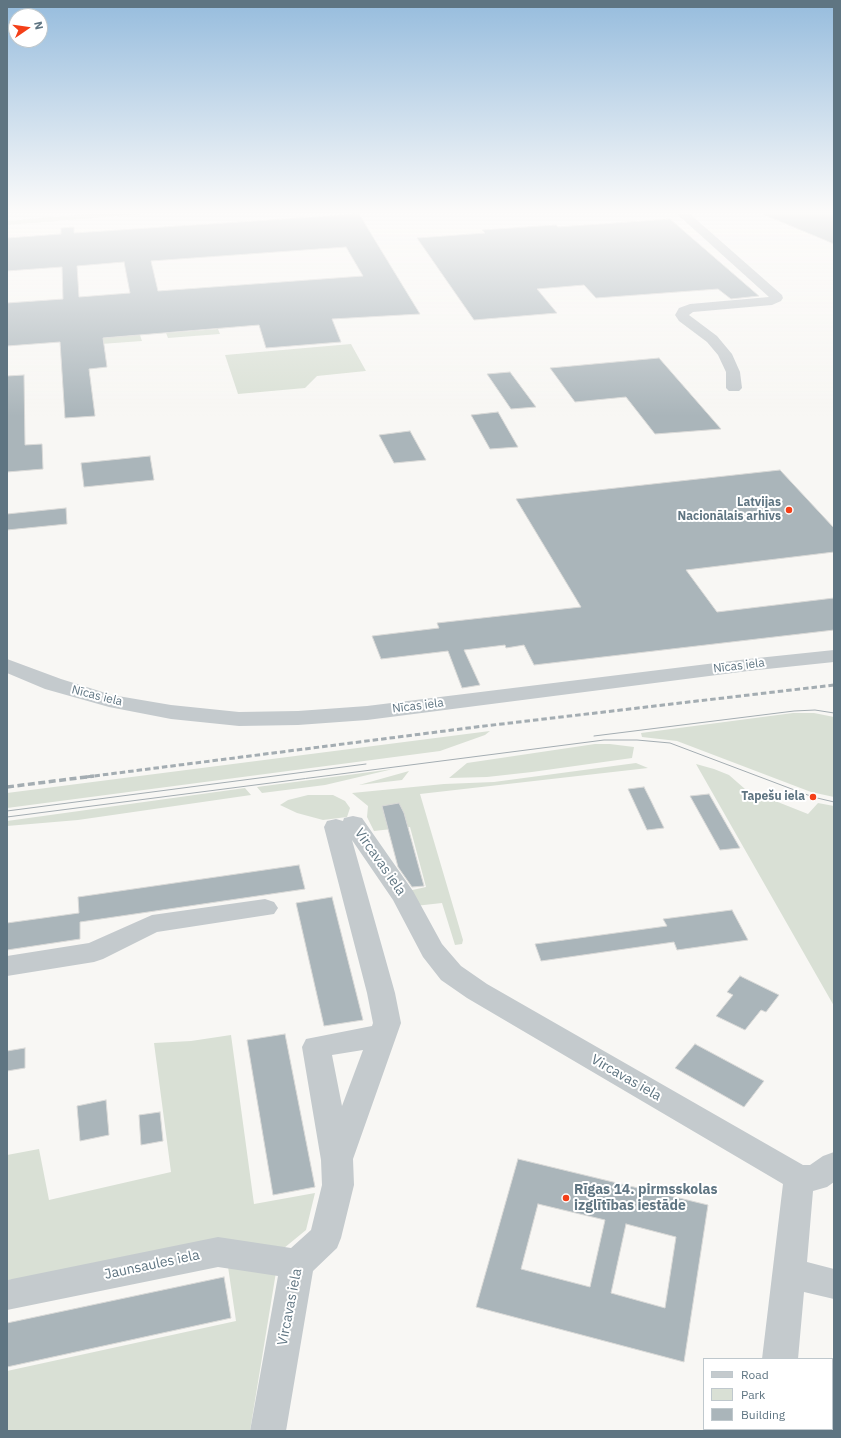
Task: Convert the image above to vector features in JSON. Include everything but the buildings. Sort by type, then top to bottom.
[{"type":"street","points":[[734,388],[733,372],[725,354],[712,339],[682,315],[684,311],[690,308],[772,301],[776,298],[775,295],[759,281]]},
{"type":"street","name":"Nīcas iela","points":[[7,665],[53,684],[109,701],[171,712],[239,719],[298,718],[367,713],[748,665],[834,656]]},
{"type":"street","name":"Vircavas iela","points":[[268,1431],[297,1264],[325,1238],[338,1185],[336,1159],[387,1022],[386,1011],[345,826],[404,897],[432,950],[451,973],[477,991],[525,1020],[799,1178]]},
{"type":"street","points":[[7,966],[94,952],[152,924],[265,908]]},
{"type":"street","points":[[336,1159],[316,1047],[383,1035]]},
{"type":"street","points":[[780,1358],[799,1178],[816,1178],[834,1165]]},
{"type":"street","name":"Jaunsaules iela","points":[[7,1295],[218,1252],[297,1264]]},
{"type":"street","points":[[790,1273],[834,1284]]},
{"type":"green space","points":[[218,329],[220,334],[168,338],[166,333]]},
{"type":"green space","points":[[140,335],[142,341],[74,346],[74,340]]},
{"type":"green space","points":[[351,344],[366,371],[317,376],[305,388],[238,394],[225,355]]},
{"type":"green space","points":[[793,713],[814,713],[834,717],[834,797],[811,792],[677,741],[642,737],[641,733]]},
{"type":"green space","points":[[490,731],[485,735],[440,751],[7,808],[7,793]]},
{"type":"green space","points":[[595,744],[634,747],[632,758],[487,777],[449,778],[467,763]]},
{"type":"green space","points":[[636,763],[648,768],[420,794],[463,940],[462,944],[455,945],[442,903],[415,906],[408,891],[426,887],[410,827],[374,831],[367,817],[368,806],[352,793],[444,784],[494,782]]},
{"type":"green space","points":[[696,764],[729,775],[745,789],[808,814],[818,803],[834,806],[834,1006]]},
{"type":"green space","points":[[393,769],[325,785],[262,793],[257,787]]},
{"type":"green space","points":[[409,771],[402,780],[359,785]]},
{"type":"green space","points":[[245,788],[251,795],[78,820],[7,826],[7,821]]},
{"type":"green space","points":[[308,795],[333,795],[345,801],[350,808],[347,817],[323,820],[297,813],[280,805],[288,800]]},
{"type":"green space","points":[[231,1035],[254,1204],[315,1193],[306,1230],[278,1253],[7,1280],[7,1155],[39,1149],[49,1200],[171,1172],[154,1043],[191,1041]]},
{"type":"green space","points":[[227,1260],[277,1266],[250,1431],[7,1431],[7,1371],[236,1321]]},
{"type":"tram line","points":[[594,736],[794,711],[815,710],[834,713]]},
{"type":"tram line","points":[[7,817],[604,740],[637,740],[670,743],[813,797],[834,802]]},
{"type":"tram line","points":[[7,811],[366,764]]},
{"type":"railway","points":[[86,777],[476,727],[834,685]]},
{"type":"railway","points":[[7,787],[94,776]]},
{"type":"place","name":"Latvijas Nacionālais arhīvs","points":[[789,510]]},
{"type":"place","name":"Tapešu iela","points":[[813,797]]},
{"type":"place","name":"Rīgas 14. pirmsskolas izglītības iestāde","points":[[566,1198]]}]
